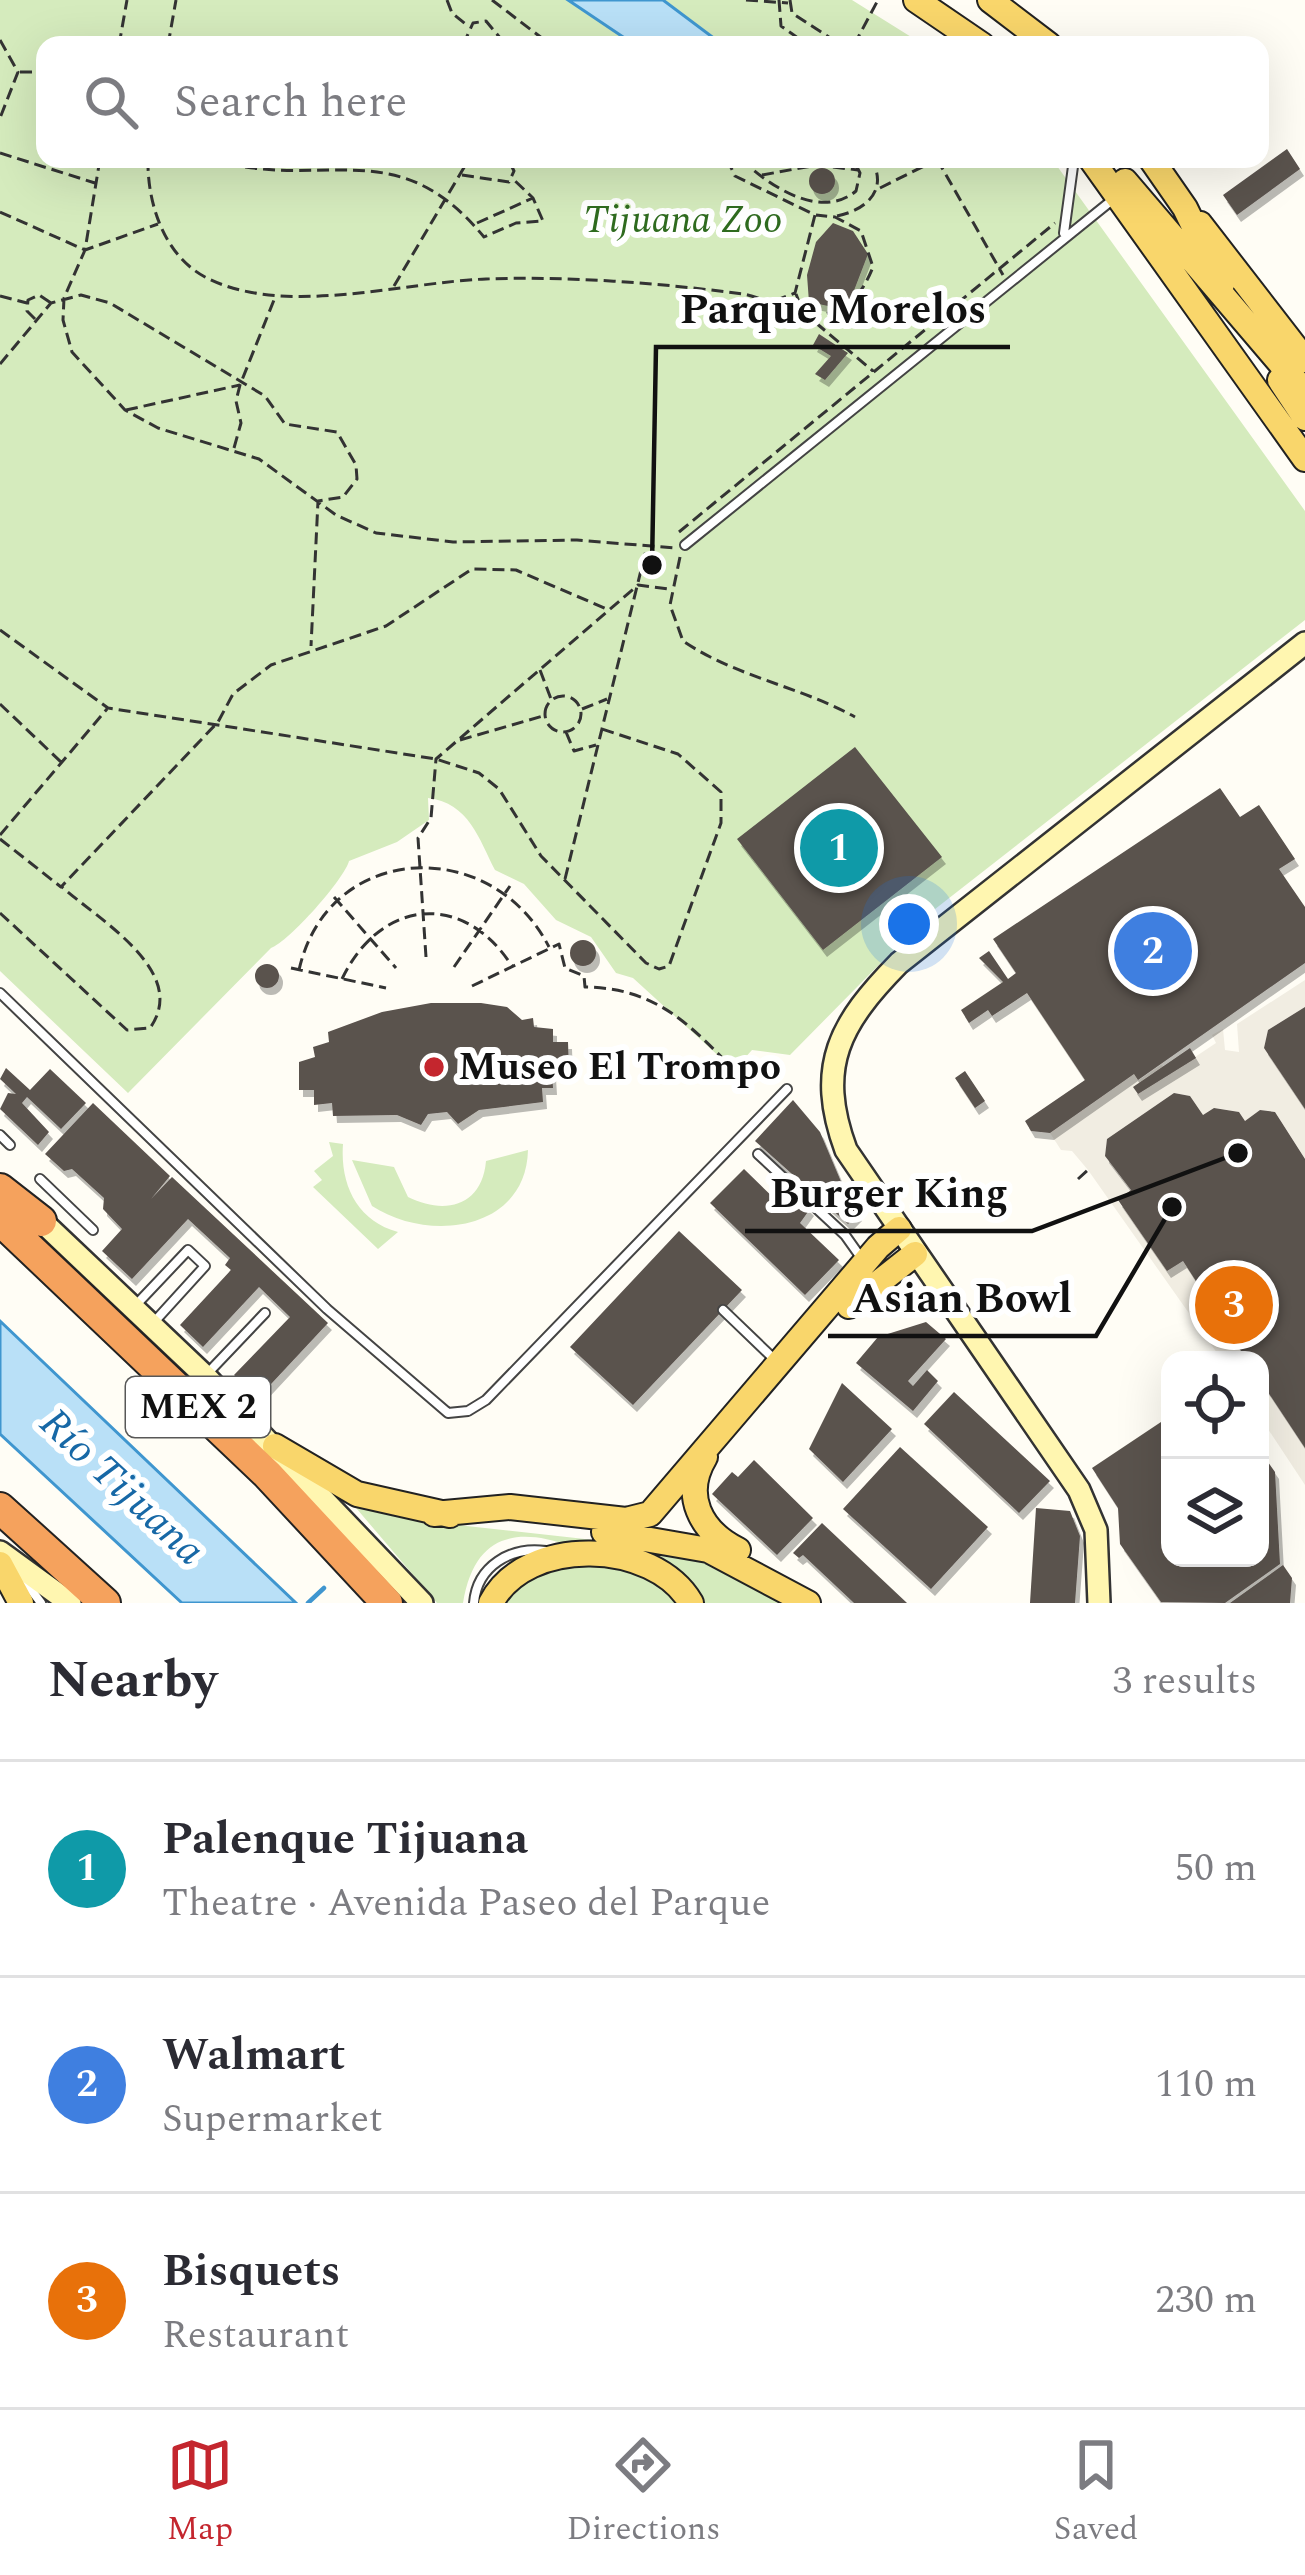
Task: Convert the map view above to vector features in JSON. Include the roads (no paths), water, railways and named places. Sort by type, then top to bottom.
[{"type":"highway","points":[[0,1185],[53,1220]]},
{"type":"highway","name":"MEX 2","points":[[0,1220],[268,1474],[387,1603]]},
{"type":"highway","points":[[3,1511],[105,1603]]},
{"type":"main road","points":[[916,0],[969,36]]},
{"type":"main road","points":[[990,0],[1037,36]]},
{"type":"main road","points":[[1097,168],[1305,459]]},
{"type":"main road","points":[[1118,168],[1194,251],[1305,418]]},
{"type":"main road","points":[[1157,168],[1305,360]]},
{"type":"main road","points":[[1185,208],[1194,251]]},
{"type":"main road","points":[[1237,312],[1305,392]]},
{"type":"main road","points":[[1276,423],[1305,476]]},
{"type":"main road","points":[[1099,1603],[1099,1556],[1090,1510],[846,1150],[837,1125],[831,1076],[846,1024],[899,963],[1005,874],[1305,643]]},
{"type":"main road","points":[[53,1220],[132,1309],[275,1446],[422,1603]]},
{"type":"main road","points":[[820,1603],[712,1534],[695,1500],[694,1481],[710,1448],[899,1229]]},
{"type":"main road","points":[[434,1514],[510,1507],[643,1518],[782,1367],[865,1291],[915,1254]]},
{"type":"main road","points":[[275,1446],[357,1494],[434,1514],[708,1550],[808,1603]]},
{"type":"main road","points":[[491,1603],[521,1568],[565,1556],[650,1567],[682,1588],[691,1603]]},
{"type":"main road","points":[[4,1559],[21,1603]]},
{"type":"main road","points":[[4,1559],[70,1603]]},
{"type":"lane","points":[[1064,234],[1072,168]]},
{"type":"lane","points":[[686,545],[1064,234],[1118,196]]},
{"type":"lane","points":[[0,993],[327,1309],[440,1409],[458,1414],[486,1400],[787,1089]]},
{"type":"lane","points":[[0,1135],[10,1145]]},
{"type":"lane","points":[[758,1154],[844,1235],[865,1267]]},
{"type":"lane","points":[[40,1179],[53,1220],[92,1230]]},
{"type":"lane","points":[[132,1309],[188,1250],[205,1267],[150,1326]]},
{"type":"lane","points":[[723,1310],[782,1367]]},
{"type":"lane","points":[[205,1376],[266,1312]]},
{"type":"lane","points":[[474,1603],[482,1577],[506,1556],[538,1550],[565,1556]]},
{"type":"lane","points":[[4,1559],[41,1603]]},
{"type":"water","points":[[568,0],[663,0],[711,36],[622,36]]},
{"type":"water","name":"Río Tijuana","points":[[0,1321],[296,1603],[182,1603],[0,1434]]},
{"type":"waterway","points":[[308,1603],[324,1588]]},
{"type":"place","name":"Parque Morelos","points":[[652,565]]},
{"type":"place","name":"Palenque Tijuana","points":[[839,848]]},
{"type":"place","name":"Walmart","points":[[1153,951]]},
{"type":"place","name":"Museo El Trompo","points":[[434,1067]]},
{"type":"place","name":"Burger King","points":[[1238,1153]]},
{"type":"place","name":"Asian Bowl","points":[[1172,1207]]},
{"type":"place","name":"Bisquets","points":[[1234,1305]]},
{"type":"park label","name":"Tijuana Zoo","points":[[683,220]]}]
